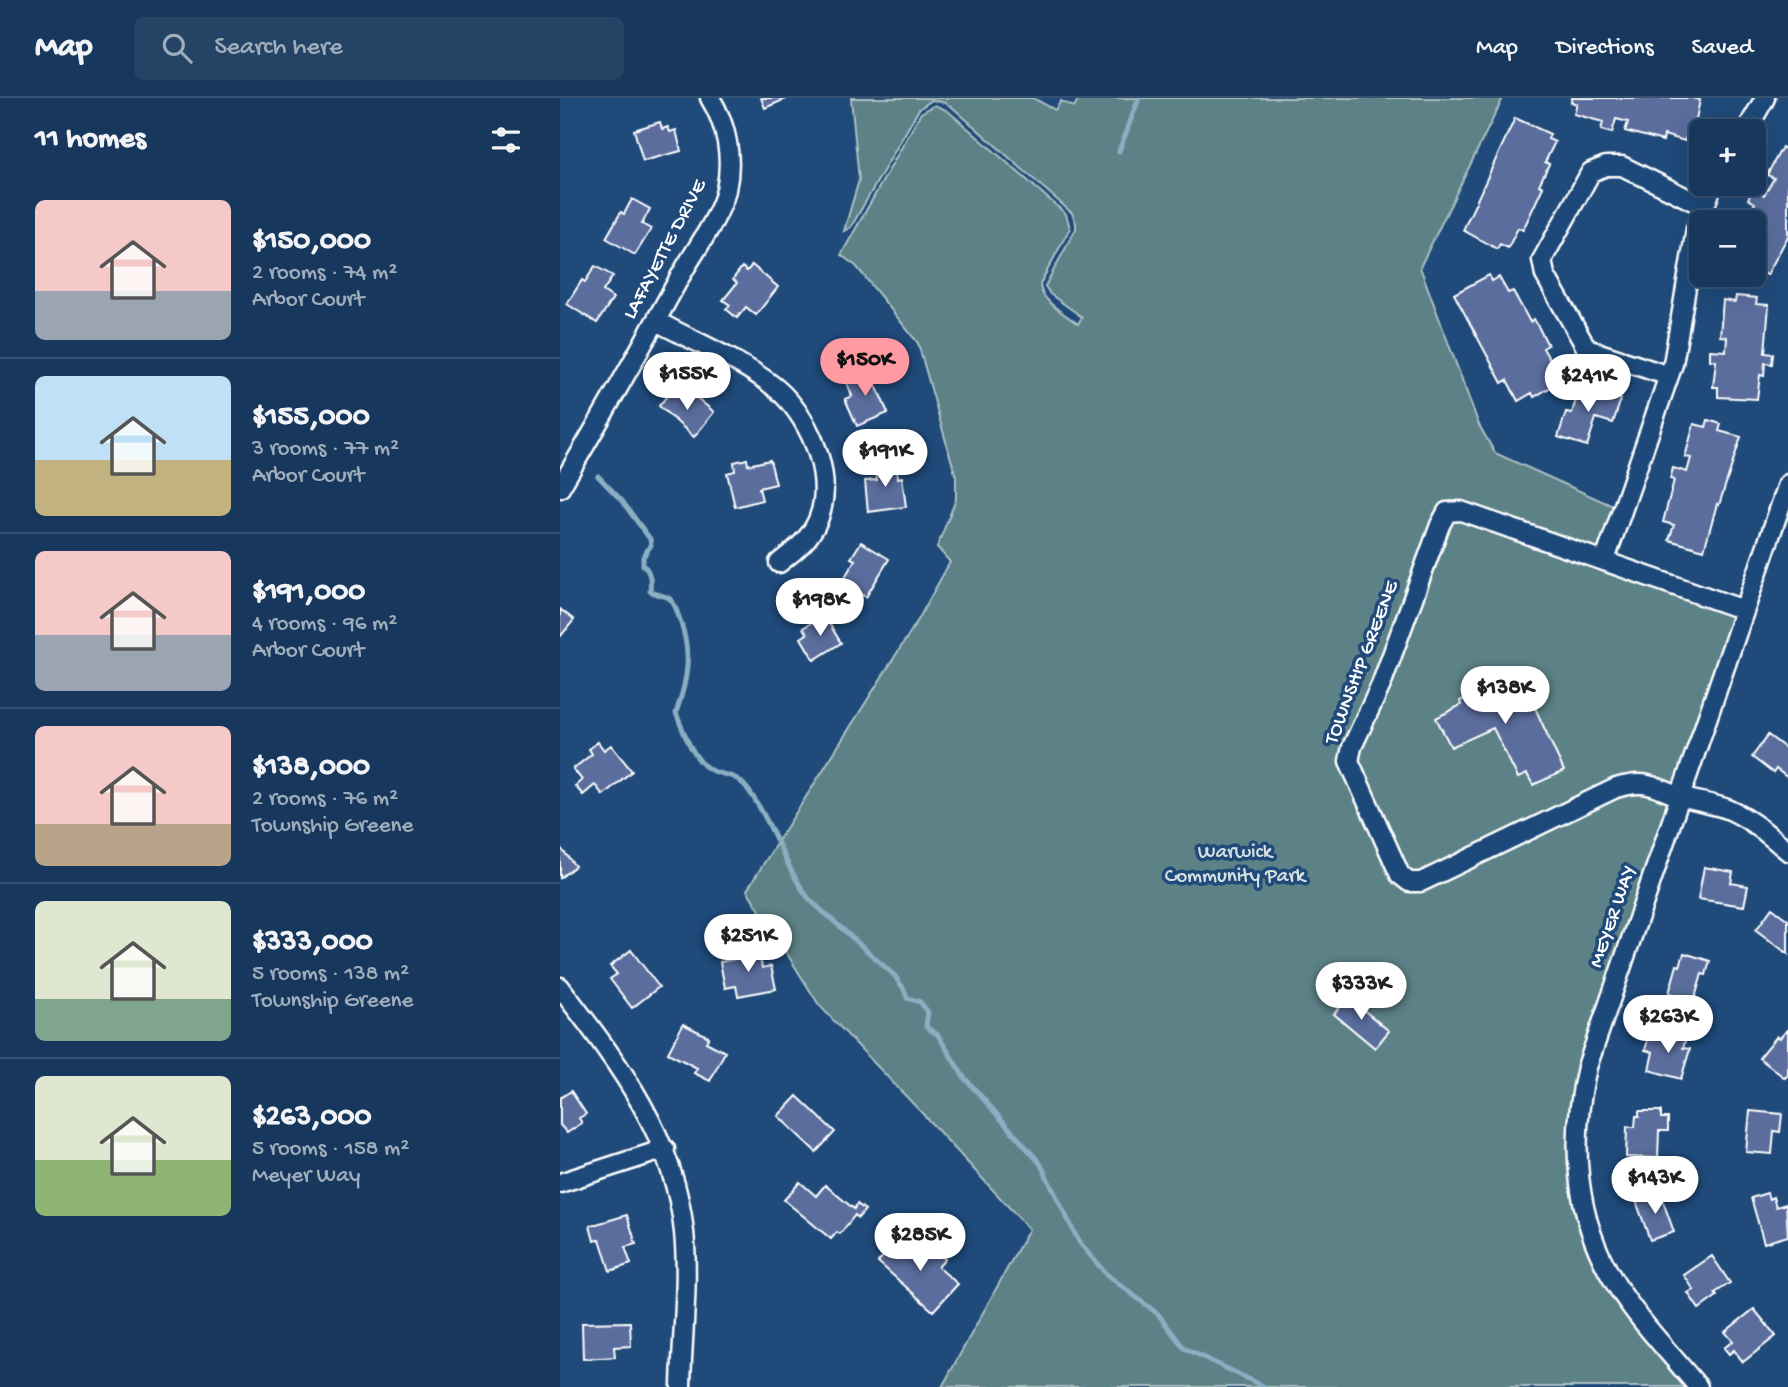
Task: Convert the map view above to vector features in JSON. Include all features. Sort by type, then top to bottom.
[{"type":"street","name":"LAFAYETTE DRIVE","points":[[560,488],[656,321],[725,193],[729,169],[724,128],[710,98]]},
{"type":"street","points":[[1753,119],[1765,98]]},
{"type":"street","points":[[1671,370],[1587,349],[1545,275],[1542,260],[1591,172],[1606,166],[1622,166],[1703,206]]},
{"type":"street","points":[[1605,560],[1671,370],[1696,229],[1708,196]]},
{"type":"street","points":[[656,321],[753,372],[777,389],[807,425],[816,443],[821,463],[821,504],[811,533],[779,563]]},
{"type":"street","name":"MEYER WAY","points":[[1698,1387],[1636,1313],[1606,1267],[1588,1224],[1576,1160],[1579,1102],[1587,1067],[1788,484]]},
{"type":"street","name":"TOWNSHIP GREENE","points":[[1680,797],[1653,785],[1633,783],[1616,788],[1421,881],[1409,882],[1400,875],[1349,761],[1352,747],[1381,684],[1447,512],[1461,511],[1744,610]]},
{"type":"street","points":[[1680,797],[1730,810],[1755,825],[1788,851]]},
{"type":"street","points":[[560,987],[641,1101],[666,1149],[675,1178],[685,1243],[681,1387]]},
{"type":"street","points":[[560,1183],[666,1149]]},
{"type":"green space","name":"Warwick Community Park","points":[[851,98],[1033,98],[1055,110],[1061,101],[1074,107],[1079,98],[1503,98],[1420,267],[1479,425],[1495,453],[1622,510],[1605,560],[1744,610],[1579,1102],[1595,1243],[1699,1387],[942,1387],[1029,1229],[819,1005],[747,890],[918,620],[950,562],[937,547],[956,499],[956,477],[918,343],[856,266],[841,255],[921,113],[935,105],[948,111],[1066,214],[1070,228],[1040,284],[1044,296],[1078,324],[1082,317],[1050,294],[1045,286],[1076,229],[1076,223],[1072,213],[952,107],[932,100],[919,109],[851,227],[844,231],[859,180]]},
{"type":"building","points":[[761,98],[788,98],[765,108]]},
{"type":"building","points":[[1572,98],[1700,100],[1696,119],[1689,119],[1689,138],[1686,137],[1685,141],[1664,135],[1663,141],[1625,131],[1628,122],[1616,119],[1612,133],[1601,130],[1603,122],[1574,114],[1577,104],[1571,102]]},
{"type":"building","points":[[1515,118],[1550,134],[1548,139],[1555,142],[1545,162],[1549,164],[1539,185],[1543,187],[1523,230],[1518,228],[1508,248],[1500,244],[1497,249],[1463,230]]},
{"type":"building","points":[[660,122],[662,129],[668,127],[670,132],[676,130],[681,151],[643,161],[634,130]]},
{"type":"building","points":[[1782,147],[1788,151],[1788,236],[1767,275],[1766,210],[1751,210],[1755,203],[1748,199],[1750,196],[1766,196],[1774,178],[1767,175]]},
{"type":"building","points":[[632,199],[650,209],[642,224],[651,229],[635,255],[606,238]]},
{"type":"building","points":[[752,265],[778,287],[756,315],[746,307],[737,318],[726,309],[730,305],[723,300],[737,283],[733,279],[742,267],[747,271]]},
{"type":"building","points":[[595,266],[613,276],[603,291],[613,298],[597,323],[567,304],[582,280],[585,282]]},
{"type":"building","points":[[1489,275],[1492,281],[1499,277],[1508,293],[1513,291],[1530,322],[1534,319],[1548,345],[1543,348],[1559,376],[1553,379],[1556,384],[1534,397],[1532,393],[1518,401],[1507,380],[1502,383],[1454,294]]},
{"type":"building","points":[[1736,296],[1757,298],[1756,304],[1769,305],[1765,353],[1773,354],[1772,364],[1765,363],[1764,376],[1760,375],[1757,399],[1718,397],[1718,387],[1713,387],[1716,361],[1710,360],[1710,350],[1726,351],[1727,337],[1720,336],[1723,300],[1735,302]]},
{"type":"building","points":[[869,369],[888,413],[857,426],[845,399],[852,396],[845,379]]},
{"type":"building","points":[[1581,382],[1621,399],[1613,423],[1596,418],[1587,446],[1558,437],[1566,412],[1572,413]]},
{"type":"building","points":[[671,391],[684,401],[691,393],[714,412],[694,437],[659,406]]},
{"type":"building","points":[[1708,420],[1721,424],[1719,431],[1741,437],[1704,550],[1669,540],[1674,525],[1663,522],[1674,480],[1670,479],[1673,468],[1687,472],[1691,458],[1685,457],[1694,424],[1706,427]]},
{"type":"building","points":[[747,459],[748,465],[770,460],[776,484],[759,488],[762,500],[735,507],[727,473],[735,471],[734,462]]},
{"type":"building","points":[[896,461],[898,478],[902,477],[906,507],[868,512],[865,481],[877,480],[875,464]]},
{"type":"building","points":[[861,542],[889,559],[866,597],[842,582],[855,560],[851,558]]},
{"type":"building","points":[[560,609],[574,620],[560,637]]},
{"type":"building","points":[[824,615],[841,643],[814,660],[801,638],[807,634],[803,628]]},
{"type":"building","points":[[1506,672],[1509,678],[1519,673],[1564,771],[1533,785],[1527,774],[1518,778],[1493,728],[1451,747],[1436,718],[1461,705],[1460,701],[1468,697],[1465,691]]},
{"type":"building","points":[[1768,735],[1788,750],[1788,778],[1776,769],[1773,773],[1752,757]]},
{"type":"building","points":[[598,742],[604,750],[611,745],[632,771],[603,795],[595,785],[583,795],[575,786],[582,780],[573,769],[592,754],[589,749]]},
{"type":"building","points":[[560,847],[575,866],[560,878]]},
{"type":"building","points":[[1704,867],[1733,872],[1731,883],[1748,886],[1744,906],[1698,899]]},
{"type":"building","points":[[1772,908],[1788,920],[1788,954],[1756,930]]},
{"type":"building","points":[[758,946],[762,968],[771,966],[776,989],[738,996],[736,986],[725,988],[720,962],[745,957],[743,949]]},
{"type":"building","points":[[631,950],[659,987],[632,1008],[610,979],[617,974],[610,966]]},
{"type":"building","points":[[1684,953],[1710,961],[1706,975],[1702,974],[1694,1001],[1669,993],[1677,965],[1680,966]]},
{"type":"building","points":[[1348,997],[1389,1031],[1375,1048],[1334,1014]]},
{"type":"building","points":[[683,1024],[709,1037],[706,1042],[725,1052],[710,1081],[694,1073],[697,1068],[668,1053]]},
{"type":"building","points":[[1788,1029],[1788,1075],[1785,1078],[1759,1058],[1777,1036],[1780,1038]]},
{"type":"building","points":[[1650,1033],[1670,1038],[1671,1033],[1686,1037],[1683,1048],[1690,1049],[1681,1079],[1649,1070],[1653,1052],[1645,1050]]},
{"type":"building","points":[[571,1091],[586,1114],[579,1118],[582,1123],[567,1133],[560,1125],[560,1098]]},
{"type":"building","points":[[797,1096],[835,1132],[816,1152],[778,1116]]},
{"type":"building","points":[[1639,1111],[1661,1111],[1661,1118],[1668,1118],[1668,1131],[1659,1131],[1658,1158],[1626,1157],[1627,1127],[1635,1127]]},
{"type":"building","points":[[1750,1111],[1782,1114],[1780,1132],[1774,1131],[1772,1154],[1746,1152]]},
{"type":"building","points":[[800,1182],[816,1196],[825,1185],[854,1209],[857,1204],[865,1210],[858,1218],[855,1215],[840,1234],[837,1232],[831,1239],[784,1200]]},
{"type":"building","points":[[1660,1193],[1674,1232],[1650,1240],[1636,1201]]},
{"type":"building","points":[[1767,1193],[1769,1199],[1773,1197],[1776,1207],[1786,1204],[1788,1236],[1764,1243],[1751,1198]]},
{"type":"building","points":[[627,1215],[636,1244],[625,1247],[631,1264],[610,1271],[600,1239],[594,1241],[590,1226]]},
{"type":"building","points":[[896,1242],[913,1257],[927,1242],[945,1259],[938,1267],[958,1284],[933,1311],[878,1262]]},
{"type":"building","points":[[1712,1256],[1730,1283],[1699,1309],[1688,1293],[1694,1290],[1684,1275]]},
{"type":"building","points":[[1754,1309],[1776,1336],[1743,1362],[1734,1350],[1729,1354],[1724,1348],[1733,1341],[1725,1332]]},
{"type":"building","points":[[630,1322],[631,1346],[614,1347],[615,1357],[583,1359],[582,1323]]},
{"type":"waterway","points":[[1119,151],[1139,98]]},
{"type":"waterway","points":[[598,476],[622,501],[650,539],[651,545],[643,557],[643,565],[650,577],[650,591],[674,603],[684,633],[687,656],[686,677],[676,713],[700,761],[713,771],[736,779],[744,785],[758,804],[793,874],[810,900],[894,975],[907,998],[920,1002],[928,1012],[926,1027],[938,1035],[963,1076],[1040,1163],[1079,1242],[1106,1274],[1158,1314],[1184,1348],[1265,1387]]}]
